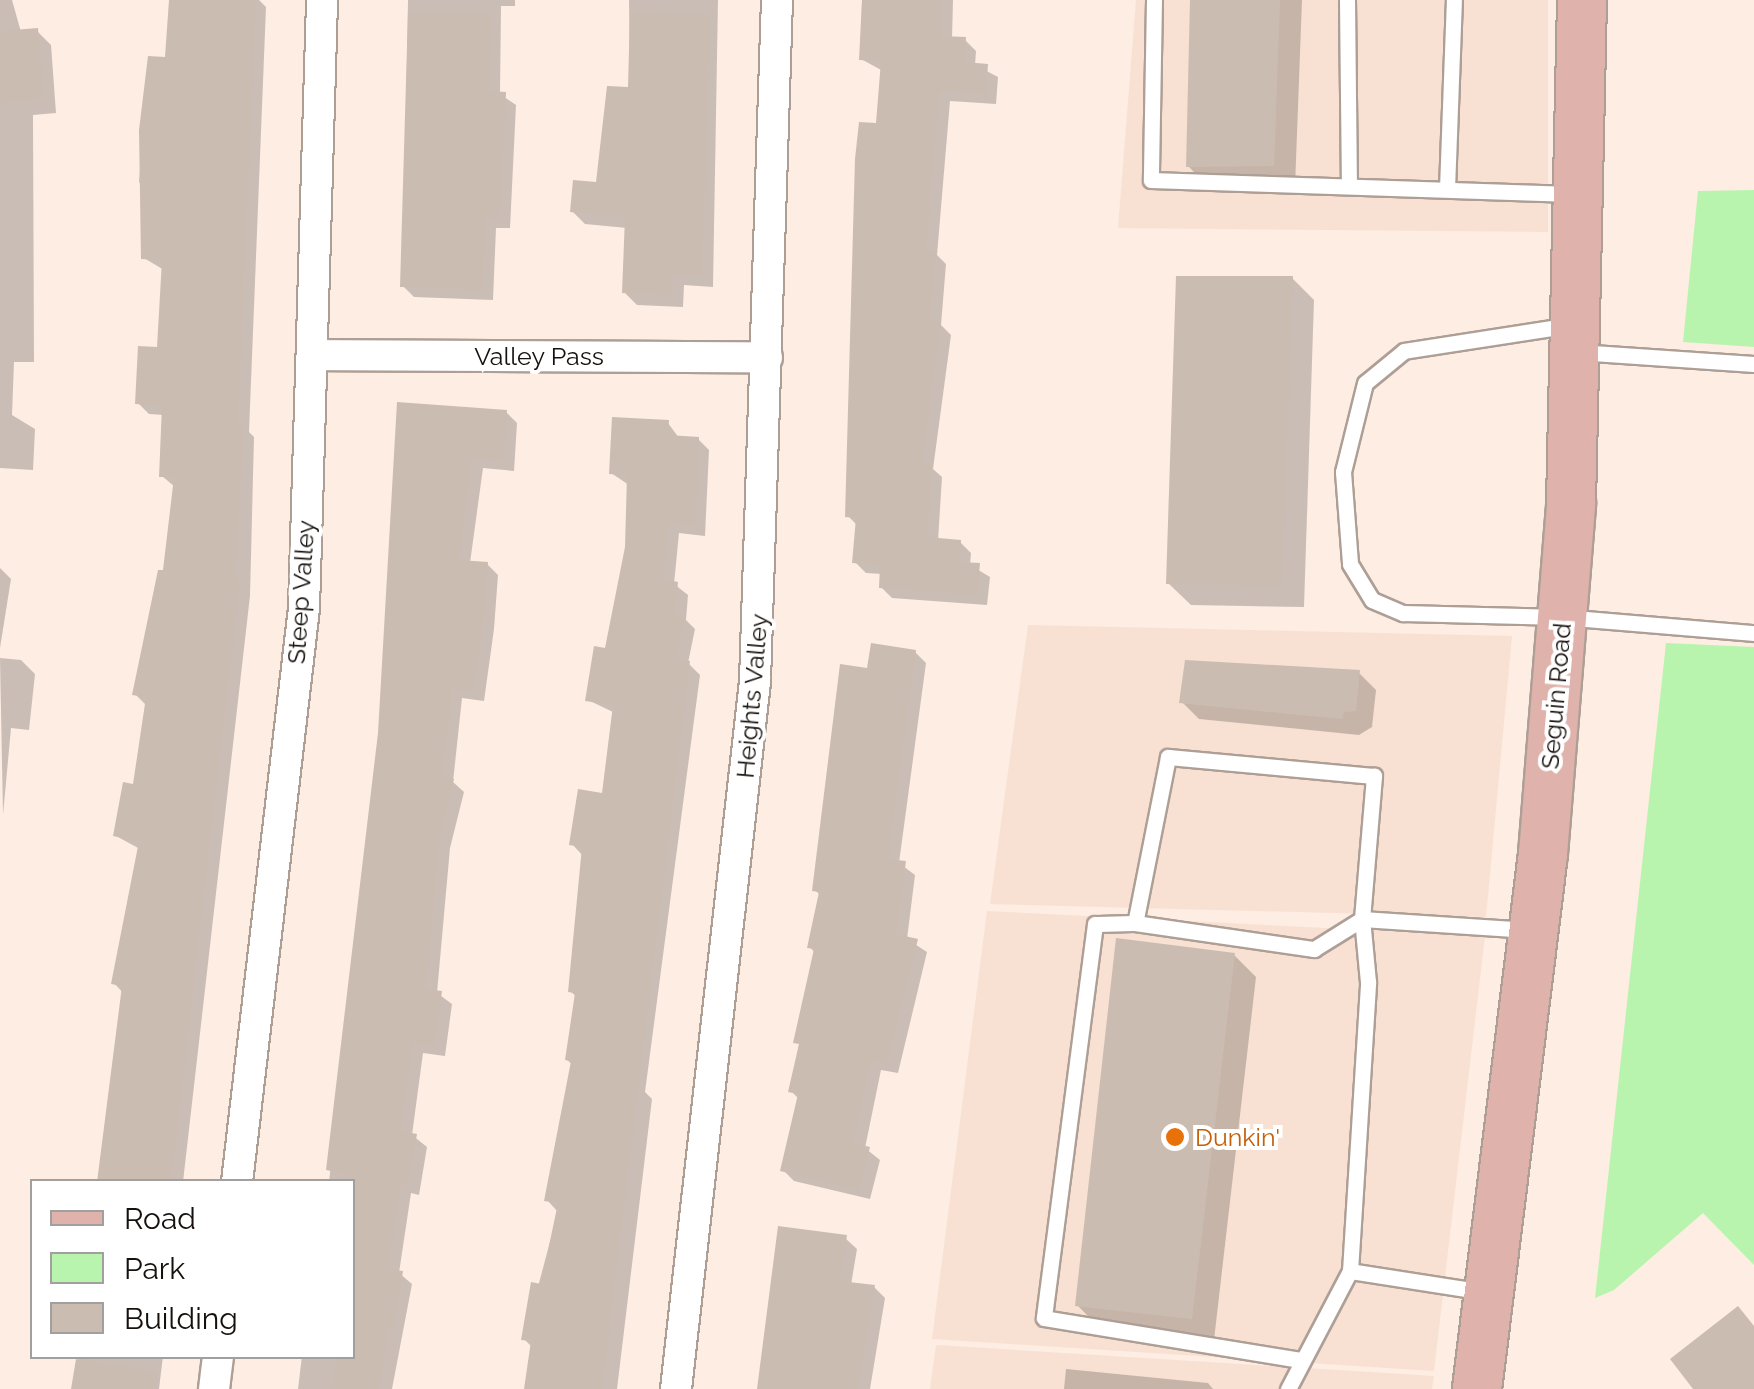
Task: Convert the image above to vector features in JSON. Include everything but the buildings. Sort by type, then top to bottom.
[{"type":"main road","name":"Seguin Road","points":[[1477,1389],[1533,931],[1562,616],[1582,0]]},
{"type":"street","name":"Steep Valley","points":[[237,1179],[304,608],[322,0]]},
{"type":"street","name":"Heights Valley","points":[[676,1389],[755,681],[777,0]]},
{"type":"street","name":"Valley Pass","points":[[312,355],[767,357]]},
{"type":"street","points":[[214,1389],[218,1359]]},
{"type":"lane","points":[[1154,0],[1151,180],[1350,184],[1576,195]]},
{"type":"lane","points":[[1347,0],[1350,184]]},
{"type":"lane","points":[[1447,188],[1454,0]]},
{"type":"lane","points":[[1754,364],[1574,338],[1404,351],[1365,383],[1344,472],[1350,564],[1372,600],[1403,613],[1562,616],[1754,633]]},
{"type":"lane","points":[[1135,923],[1168,757],[1374,776],[1362,919],[1368,982],[1350,1271],[1288,1389]]},
{"type":"lane","points":[[1300,1360],[1044,1318],[1096,924],[1135,923],[1314,948],[1362,919],[1533,931]]},
{"type":"lane","points":[[1350,1271],[1488,1293]]},
{"type":"shaded area","points":[[1136,0],[1548,0],[1548,232],[1118,228]]},
{"type":"shaded area","points":[[1028,625],[1512,636],[1486,917],[990,904]]},
{"type":"shaded area","points":[[987,911],[1485,936],[1434,1371],[932,1339]]},
{"type":"shaded area","points":[[936,1345],[1434,1376],[1432,1389],[930,1389]]},
{"type":"green space","points":[[1754,190],[1754,347],[1683,342],[1698,191]]},
{"type":"green space","points":[[1666,643],[1754,647],[1754,1265],[1703,1213],[1614,1290],[1595,1298]]},
{"type":"place","name":"Dunkin'","points":[[1175,1137]]}]
